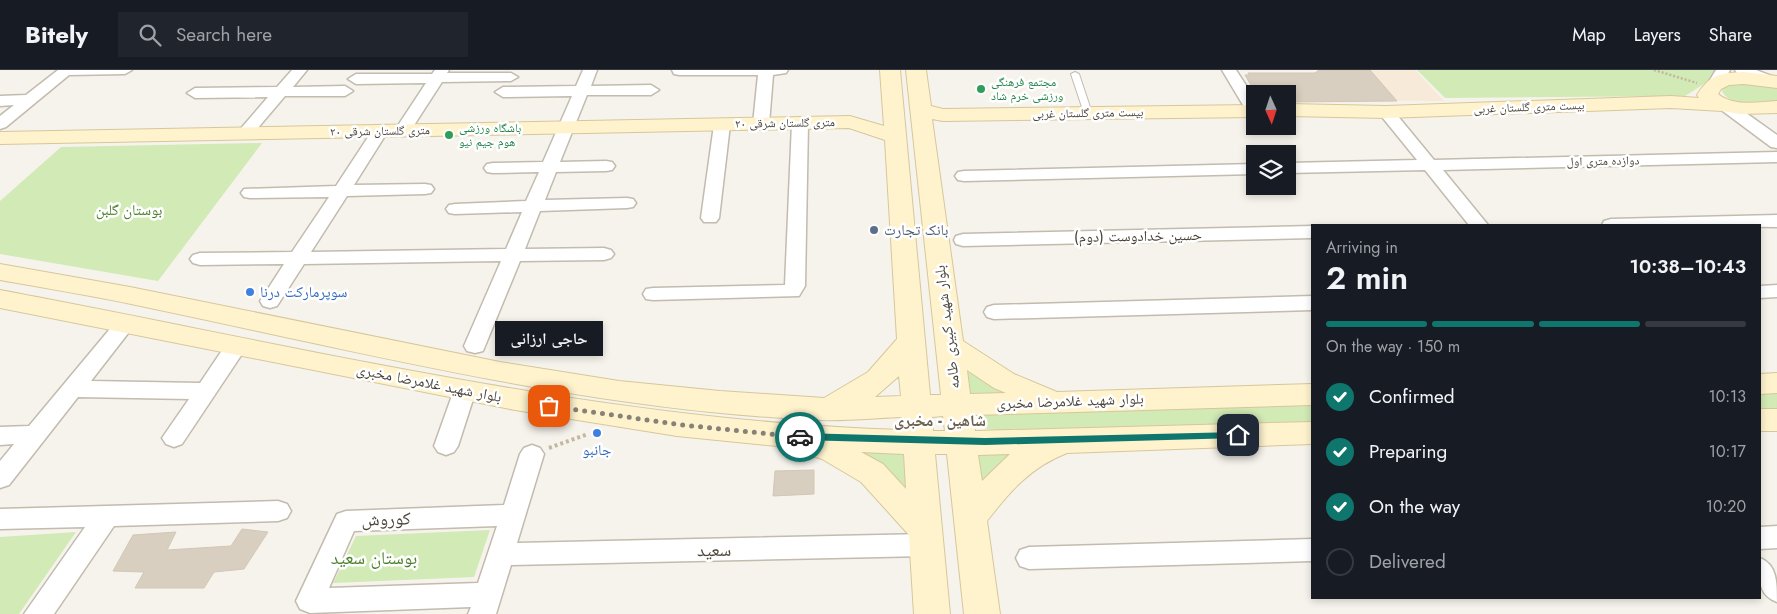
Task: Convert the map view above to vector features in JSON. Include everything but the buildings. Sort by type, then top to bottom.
[{"type":"main road","points":[[890,70],[932,614]]},
{"type":"main road","name":"بلوار شهید کبیری طامه","points":[[916,70],[982,614]]},
{"type":"main road","points":[[1717,91],[1745,79],[1776,82]]},
{"type":"main road","points":[[1717,91],[1768,108]]},
{"type":"main road","name":"بیست متری گلستان غربی","points":[[1296,110],[1368,110],[1386,112],[1671,102],[1717,91]]},
{"type":"main road","name":"۲۰ متری گلستان شرقی","points":[[850,122],[893,104]]},
{"type":"main road","name":"بیست متری گلستان غربی","points":[[1296,118],[1373,116],[1386,112]]},
{"type":"main road","name":"بیست متری گلستان غربی","points":[[922,119],[943,115],[1246,113]]},
{"type":"main road","name":"بیست متری گلستان غربی","points":[[922,119],[944,122],[1246,113]]},
{"type":"main road","name":"۲۰ متری گلستان شرقی","points":[[0,138],[850,122],[895,136]]},
{"type":"main road","name":"بلوار شهید غلامرضا مخبری","points":[[0,272],[147,298],[319,336],[551,381],[645,394],[759,406],[822,409],[1311,395]]},
{"type":"main road","name":"بلوار شهید غلامرضا مخبری","points":[[0,299],[530,403],[789,436],[918,441],[1070,441],[1311,433]]},
{"type":"main road","points":[[822,409],[859,394],[883,378],[910,341]]},
{"type":"main road","points":[[949,345],[1004,381],[1029,392],[1062,401]]},
{"type":"main road","points":[[1761,384],[1777,383]]},
{"type":"main road","points":[[1761,420],[1777,420]]},
{"type":"main road","points":[[789,436],[833,450],[872,473],[926,538]]},
{"type":"main road","points":[[970,519],[999,482],[1013,468],[1046,448],[1070,441]]},
{"type":"street","points":[[0,124],[67,70],[125,70]]},
{"type":"street","points":[[244,134],[300,70]]},
{"type":"street","points":[[475,346],[590,70]]},
{"type":"street","points":[[761,124],[766,70]]},
{"type":"street","points":[[679,71],[781,70]]},
{"type":"street","points":[[1228,70],[1246,99]]},
{"type":"street","points":[[1742,70],[1776,82]]},
{"type":"street","points":[[403,130],[439,74]]},
{"type":"street","points":[[356,79],[439,74],[511,76]]},
{"type":"street","points":[[503,92],[651,90]]},
{"type":"street","points":[[195,93],[345,91]]},
{"type":"street","points":[[1717,91],[1771,138]]},
{"type":"street","points":[[0,101],[30,100]]},
{"type":"street","points":[[1768,108],[1754,112],[1752,118],[1771,138]]},
{"type":"street","points":[[1386,112],[1478,224]]},
{"type":"street","points":[[653,294],[792,291],[795,286],[800,123]]},
{"type":"street","points":[[710,218],[722,125]]},
{"type":"street","points":[[270,302],[380,131]]},
{"type":"street","name":"دوازده متری اول","points":[[1296,168],[1777,157]]},
{"type":"street","points":[[493,168],[606,166]]},
{"type":"street","points":[[964,176],[1246,169]]},
{"type":"street","points":[[250,193],[426,190]]},
{"type":"street","points":[[455,209],[627,203]]},
{"type":"street","points":[[1652,224],[1777,221]]},
{"type":"street","name":"حسین خدادوست (دوم)","points":[[963,240],[1311,232]]},
{"type":"street","points":[[200,259],[604,254]]},
{"type":"street","points":[[1761,292],[1777,291]]},
{"type":"street","points":[[994,312],[1311,303]]},
{"type":"street","points":[[0,478],[126,323]]},
{"type":"street","points":[[174,438],[237,345]]},
{"type":"street","points":[[72,389],[206,391]]},
{"type":"street","points":[[446,446],[466,390]]},
{"type":"street","points":[[0,436],[35,435]]},
{"type":"street","points":[[485,604],[532,454]]},
{"type":"street","points":[[0,519],[278,511]]},
{"type":"street","points":[[38,614],[106,516]]},
{"type":"street","name":"کوروش","points":[[485,604],[310,600],[346,521],[512,516]]},
{"type":"street","name":"سعید","points":[[501,554],[926,538]]},
{"type":"street","points":[[1761,538],[1777,538]]},
{"type":"street","points":[[1029,558],[1311,550]]},
{"type":"street","points":[[1761,570],[1777,590]]},
{"type":"lane","points":[[1075,74],[1088,113]]},
{"type":"path","points":[[1654,70],[1717,91]]},
{"type":"path","points":[[532,454],[588,434]]},
{"type":"shaded area","points":[[1370,70],[1415,70],[1444,101],[1397,101]]},
{"type":"green space","points":[[1417,70],[1717,70],[1712,79],[1685,96],[1445,98]]},
{"type":"green space","points":[[1738,83],[1777,83],[1777,103],[1755,104],[1739,102],[1732,100],[1722,91],[1725,87]]},
{"type":"green space","name":"بوستان گلبن","points":[[262,143],[158,281],[0,254],[0,201],[61,147]]},
{"type":"green space","points":[[962,357],[1027,394],[969,394]]},
{"type":"green space","points":[[1777,391],[1777,413],[1761,413],[1761,392]]},
{"type":"green space","points":[[1311,404],[1311,424],[996,430],[986,429],[978,425],[977,416],[985,413]]},
{"type":"green space","points":[[846,448],[902,448],[910,503]]},
{"type":"green space","points":[[1031,450],[982,496],[976,451]]},
{"type":"green space","name":"بوستان سعید","points":[[490,530],[474,577],[333,583],[356,536]]},
{"type":"green space","points":[[76,532],[19,614],[0,614],[0,537]]},
{"type":"way so far","points":[[549,406],[683,425],[800,437]]},
{"type":"place","name":"مجتمع فرهنگی ورزشی خرم شاد","points":[[981,89]]},
{"type":"place","name":"باشگاه ورزشی هوم جیم نیو","points":[[449,135]]},
{"type":"place","name":"بانک تجارت","points":[[874,230]]},
{"type":"place","name":"سوپرمارکت درنا","points":[[250,292]]},
{"type":"place","name":"حاجی ارزانی","points":[[549,406]]},
{"type":"place","name":"جانبو","points":[[597,433]]},
{"type":"district","name":"شاهین - مخبری","points":[[940,420]]},
{"type":"route","points":[[800,437],[893,441],[1070,441],[1238,435]]}]
